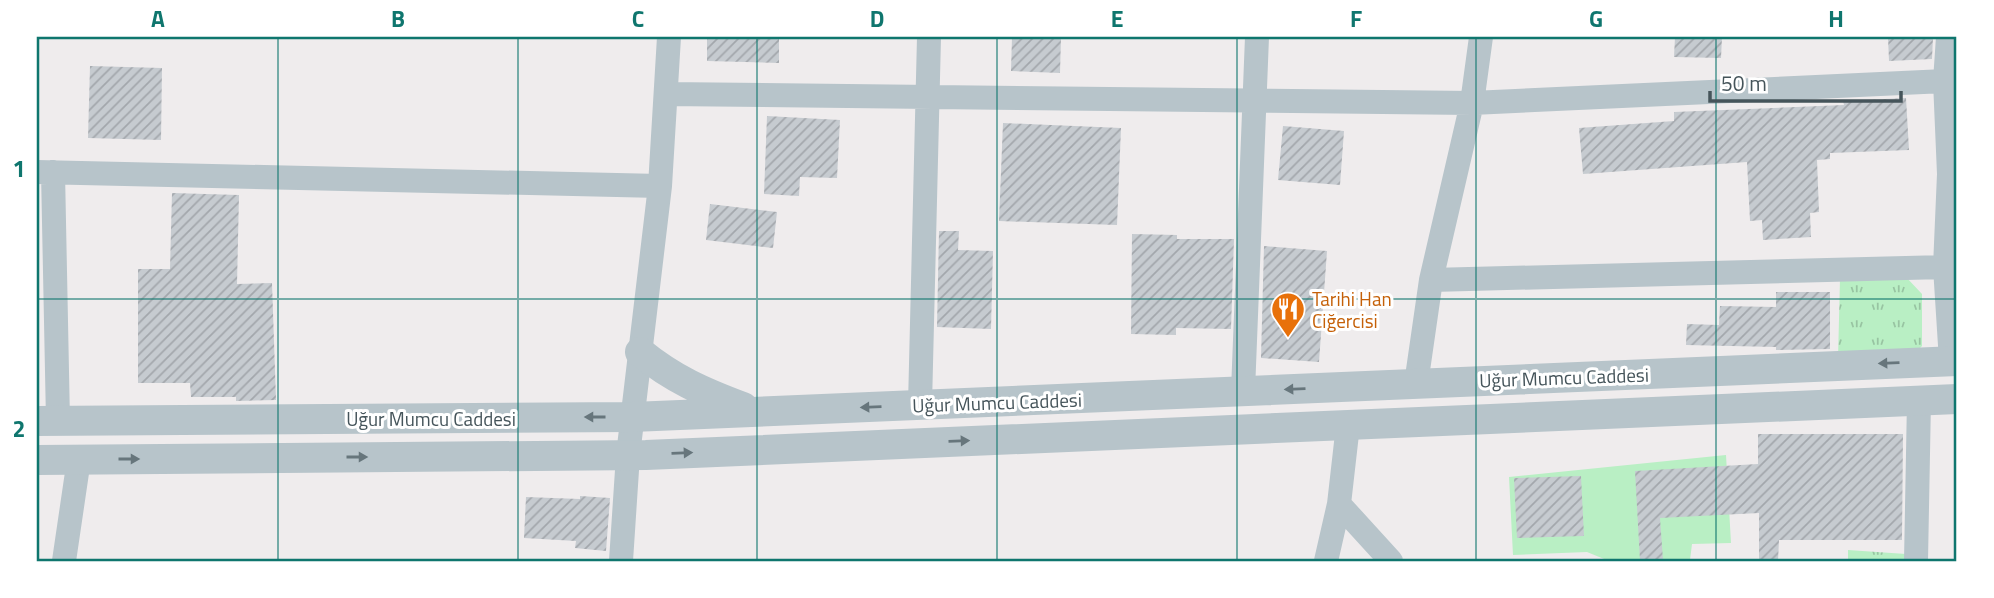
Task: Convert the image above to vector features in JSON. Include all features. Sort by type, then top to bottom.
[{"type":"street","points":[[621,561],[628,455],[660,186],[669,37]]},
{"type":"street","points":[[919,405],[929,37]]},
{"type":"street","points":[[1243,391],[1257,37]]},
{"type":"street","points":[[1415,422],[1416,384],[1431,280],[1472,103],[1481,37]]},
{"type":"street","points":[[1948,37],[1945,82],[1953,174],[1945,267],[1954,361]]},
{"type":"street","points":[[666,94],[1472,103],[1945,82]]},
{"type":"street","points":[[47,421],[45,172],[660,186]]},
{"type":"street","points":[[1431,280],[1945,267]]},
{"type":"street","points":[[640,352],[695,389],[757,412]]},
{"type":"street","name":"Uğur Mumcu Caddesi","points":[[47,421],[632,417],[1954,361]]},
{"type":"street","points":[[1326,561],[1339,504],[1348,425],[1346,387]]},
{"type":"street","name":"Uğur Mumcu Caddesi","points":[[37,460],[628,455],[1957,399]]},
{"type":"street","points":[[1916,561],[1919,400]]},
{"type":"street","points":[[64,561],[79,459]]},
{"type":"street","points":[[1339,504],[1391,561]]},
{"type":"green space","points":[[1906,277],[1922,294],[1922,346],[1912,356],[1838,359],[1840,279]]},
{"type":"green space","points":[[1726,455],[1731,543],[1692,544],[1690,560],[1609,561],[1587,552],[1513,555],[1509,477]]},
{"type":"green space","points":[[1848,550],[1906,554],[1906,561],[1848,561]]},
{"type":"building","points":[[707,37],[779,37],[779,63],[707,61]]},
{"type":"building","points":[[1012,37],[1061,37],[1060,73],[1011,71]]},
{"type":"building","points":[[1675,37],[1722,37],[1721,58],[1674,57]]},
{"type":"building","points":[[1888,37],[1933,37],[1932,59],[1889,61]]},
{"type":"building","points":[[90,66],[162,68],[161,140],[88,138]]},
{"type":"building","points":[[1906,98],[1909,150],[1830,153],[1830,159],[1817,160],[1819,212],[1810,213],[1811,237],[1763,240],[1762,220],[1750,221],[1747,162],[1583,174],[1579,128],[1674,121],[1674,112],[1844,105],[1843,101]]},
{"type":"building","points":[[767,116],[840,120],[837,178],[800,177],[799,196],[764,194]]},
{"type":"building","points":[[1003,123],[1121,128],[1117,225],[999,221]]},
{"type":"building","points":[[1283,126],[1344,131],[1340,185],[1278,180]]},
{"type":"building","points":[[172,193],[239,195],[237,284],[272,283],[276,400],[236,401],[236,397],[191,397],[190,383],[138,383],[138,269],[170,269]]},
{"type":"building","points":[[710,204],[777,212],[773,248],[706,240]]},
{"type":"building","points":[[939,231],[959,231],[958,250],[993,251],[991,329],[937,327]]},
{"type":"building","points":[[1132,234],[1177,235],[1177,239],[1234,239],[1231,329],[1176,328],[1176,335],[1131,334]]},
{"type":"building","points":[[1264,246],[1327,251],[1319,362],[1261,358]]},
{"type":"building","points":[[1776,292],[1830,292],[1830,349],[1776,350],[1776,347],[1686,345],[1687,324],[1719,325],[1720,306],[1776,307]]},
{"type":"building","points":[[1758,434],[1903,434],[1902,540],[1779,540],[1778,561],[1759,561],[1759,513],[1660,518],[1663,560],[1640,561],[1635,471],[1758,464]]},
{"type":"building","points":[[1581,476],[1584,536],[1517,538],[1514,478]]},
{"type":"building","points":[[580,496],[610,498],[606,551],[575,548],[576,541],[524,538],[526,497],[580,499]]},
{"type":"place","name":"Tarihi Han Ciğercisi","points":[[1288,339]]}]
